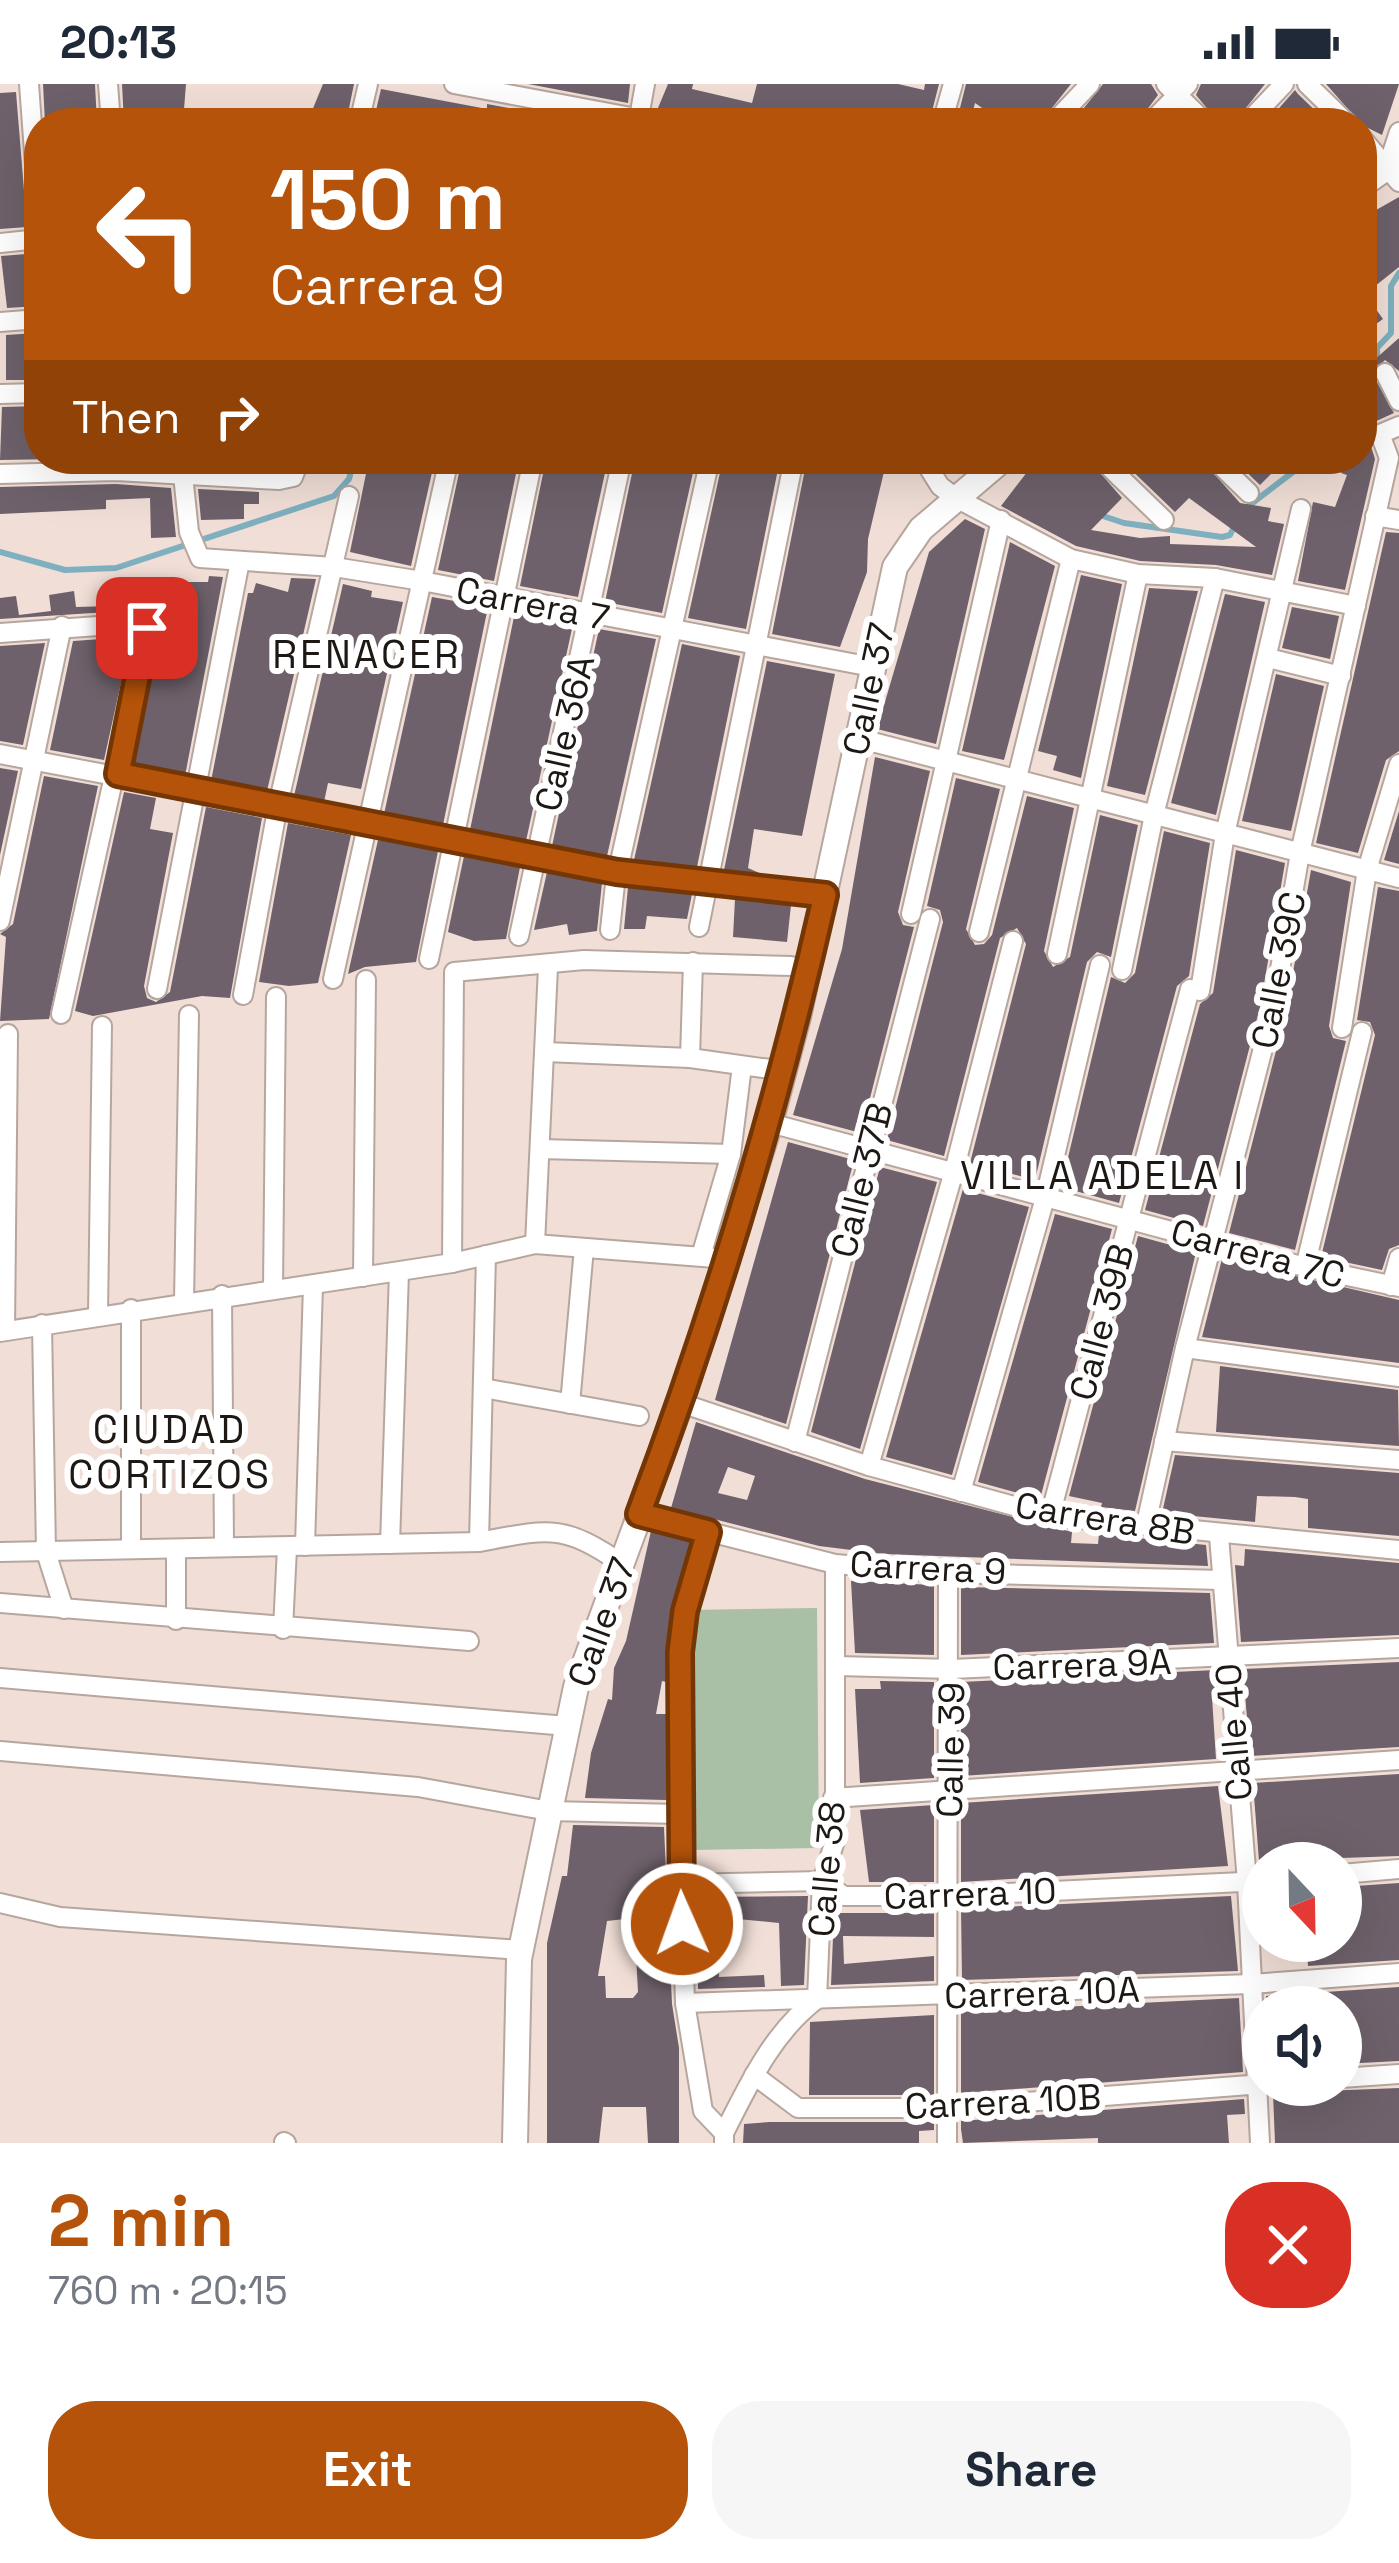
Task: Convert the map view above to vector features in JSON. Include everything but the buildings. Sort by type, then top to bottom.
[{"type":"main road","name":"Calle 37","points":[[515,2143],[521,1950],[576,1687],[682,1402],[770,1123],[825,895],[895,567],[921,529],[985,474]]},
{"type":"street","points":[[454,84],[573,108]]},
{"type":"street","points":[[1067,108],[1090,84]]},
{"type":"street","points":[[1261,108],[1284,84]]},
{"type":"street","points":[[1308,84],[1332,108]]},
{"type":"street","points":[[1395,169],[1399,132]]},
{"type":"street","points":[[1385,373],[1399,401]]},
{"type":"street","name":"Calle 39C","points":[[1146,1524],[1184,1348],[1274,1010],[1300,854],[1389,458],[1390,430]]},
{"type":"street","points":[[0,474],[199,474]]},
{"type":"street","points":[[333,980],[446,474]]},
{"type":"street","points":[[429,959],[530,474]]},
{"type":"street","name":"Calle 36A","points":[[519,936],[619,474]]},
{"type":"street","points":[[610,930],[617,872],[707,474]]},
{"type":"street","points":[[699,926],[791,474]]},
{"type":"street","points":[[932,474],[956,498],[1071,559],[1138,574],[1215,578],[1356,606]]},
{"type":"street","points":[[1116,474],[1164,520]]},
{"type":"street","points":[[1229,474],[1249,493]]},
{"type":"street","name":"Carrera 7","points":[[183,475],[192,541],[206,560],[334,567],[422,580],[753,648],[872,667]]},
{"type":"street","points":[[243,994],[278,805],[349,496]]},
{"type":"street","name":"Calle 39B","points":[[1050,1516],[1195,990],[1225,834],[1301,509]]},
{"type":"street","points":[[1375,516],[1399,520]]},
{"type":"street","name":"Calle 37B","points":[[795,1442],[920,916],[943,761],[1001,520]]},
{"type":"street","points":[[979,932],[1071,559]]},
{"type":"street","points":[[157,989],[240,561]]},
{"type":"street","points":[[1057,953],[1138,574]]},
{"type":"street","points":[[1122,970],[1154,815],[1215,578]]},
{"type":"street","points":[[0,634],[62,626],[140,623],[147,628],[62,1015]]},
{"type":"street","points":[[0,921],[62,626]]},
{"type":"street","points":[[1268,658],[1341,676]]},
{"type":"street","points":[[857,738],[1399,878]]},
{"type":"street","points":[[0,754],[198,788],[617,872],[704,886],[825,895]]},
{"type":"street","points":[[1306,1267],[1352,1030],[1366,870],[1399,764]]},
{"type":"street","points":[[869,1466],[954,1171],[1013,941]]},
{"type":"street","points":[[452,1263],[454,972],[504,964],[548,967],[584,960],[791,965]]},
{"type":"street","points":[[690,1058],[693,962]]},
{"type":"street","points":[[961,1492],[1045,1198],[1100,964]]},
{"type":"street","points":[[536,1244],[548,967]]},
{"type":"street","points":[[363,1277],[366,980]]},
{"type":"street","points":[[273,1288],[276,997]]},
{"type":"street","points":[[184,1300],[189,1016]]},
{"type":"street","points":[[98,1315],[102,1026]]},
{"type":"street","points":[[8,1034],[3,1331],[184,1300],[399,1272],[536,1244],[728,1259]]},
{"type":"street","points":[[545,1052],[690,1058],[784,1071]]},
{"type":"street","points":[[701,1256],[731,1154],[742,1066]]},
{"type":"street","name":"Carrera 7C","points":[[770,1123],[1213,1243],[1395,1286]]},
{"type":"street","points":[[540,1149],[731,1154]]},
{"type":"street","points":[[570,1404],[584,1248]]},
{"type":"street","points":[[479,1541],[486,1256]]},
{"type":"street","points":[[1395,1286],[1399,1258]]},
{"type":"street","points":[[390,1544],[399,1272]]},
{"type":"street","points":[[283,1629],[296,1547],[313,1285]]},
{"type":"street","points":[[222,1295],[224,1545]]},
{"type":"street","points":[[131,1309],[131,1546]]},
{"type":"street","points":[[42,1324],[46,1552],[64,1610]]},
{"type":"street","points":[[1184,1348],[1399,1377]]},
{"type":"street","points":[[483,1388],[639,1416]]},
{"type":"street","name":"Carrera 8B","points":[[682,1402],[869,1466],[1050,1516],[1399,1550]]},
{"type":"street","points":[[1164,1441],[1399,1460]]},
{"type":"street","name":"Carrera 9","points":[[639,1514],[835,1564],[948,1574],[1222,1580]]},
{"type":"street","points":[[0,1552],[131,1546],[176,1552],[224,1545],[479,1541],[532,1532],[577,1533],[622,1564]]},
{"type":"street","points":[[708,1532],[685,1611],[680,1652],[679,1814],[685,2003],[704,2110],[724,2138],[754,2075],[784,2028],[817,1999]]},
{"type":"street","name":"Calle 40","points":[[1219,1536],[1237,1773],[1248,1842]]},
{"type":"street","points":[[176,1552],[176,1620]]},
{"type":"street","name":"Calle 38","points":[[817,1999],[822,1881],[835,1841],[835,1564]]},
{"type":"street","name":"Calle 39","points":[[947,2143],[946,1896],[952,1669],[948,1574]]},
{"type":"street","points":[[0,1603],[469,1641]]},
{"type":"street","name":"Carrera 9A","points":[[837,1666],[952,1669],[1399,1648]]},
{"type":"street","points":[[0,1678],[567,1726]]},
{"type":"street","points":[[0,1751],[418,1786],[550,1811],[679,1814]]},
{"type":"street","points":[[833,1798],[1399,1760]]},
{"type":"street","points":[[1362,1872],[1399,1869]]},
{"type":"street","name":"Carrera 10","points":[[681,1884],[822,1881],[844,1896],[946,1896],[1242,1882]]},
{"type":"street","points":[[0,1903],[60,1917],[521,1950]]},
{"type":"street","name":"Calle 40","points":[[1251,1984],[1252,1962]]},
{"type":"street","name":"Carrera 10A","points":[[685,2003],[1251,1984],[1399,1973]]},
{"type":"street","points":[[1362,2077],[1399,2074]]},
{"type":"street","name":"Carrera 10B","points":[[754,2075],[780,2100],[798,2108],[948,2108],[1242,2085]]},
{"type":"street","name":"Calle 40","points":[[1260,2106],[1260,2143]]},
{"type":"green space","points":[[817,1608],[819,1848],[692,1850],[689,1610]]},
{"type":"waterway","points":[[1377,362],[1377,348],[1391,333],[1391,286],[1399,273]]},
{"type":"waterway","points":[[0,552],[65,570],[116,568],[334,496],[350,474]]},
{"type":"waterway","points":[[1242,511],[1290,474]]},
{"type":"waterway","points":[[1097,514],[1124,523],[1222,537],[1230,535],[1236,523]]},
{"type":"district","name":"RENACER","points":[[367,654]]},
{"type":"district","name":"VILLA ADELA I","points":[[1103,1175]]},
{"type":"district","name":"CIUDAD CORTIZOS","points":[[170,1452]]},
{"type":"route","points":[[147,628],[118,774],[617,872],[704,886],[825,895],[770,1123],[682,1402],[639,1514],[708,1532],[685,1611],[680,1652],[682,1924]]}]
